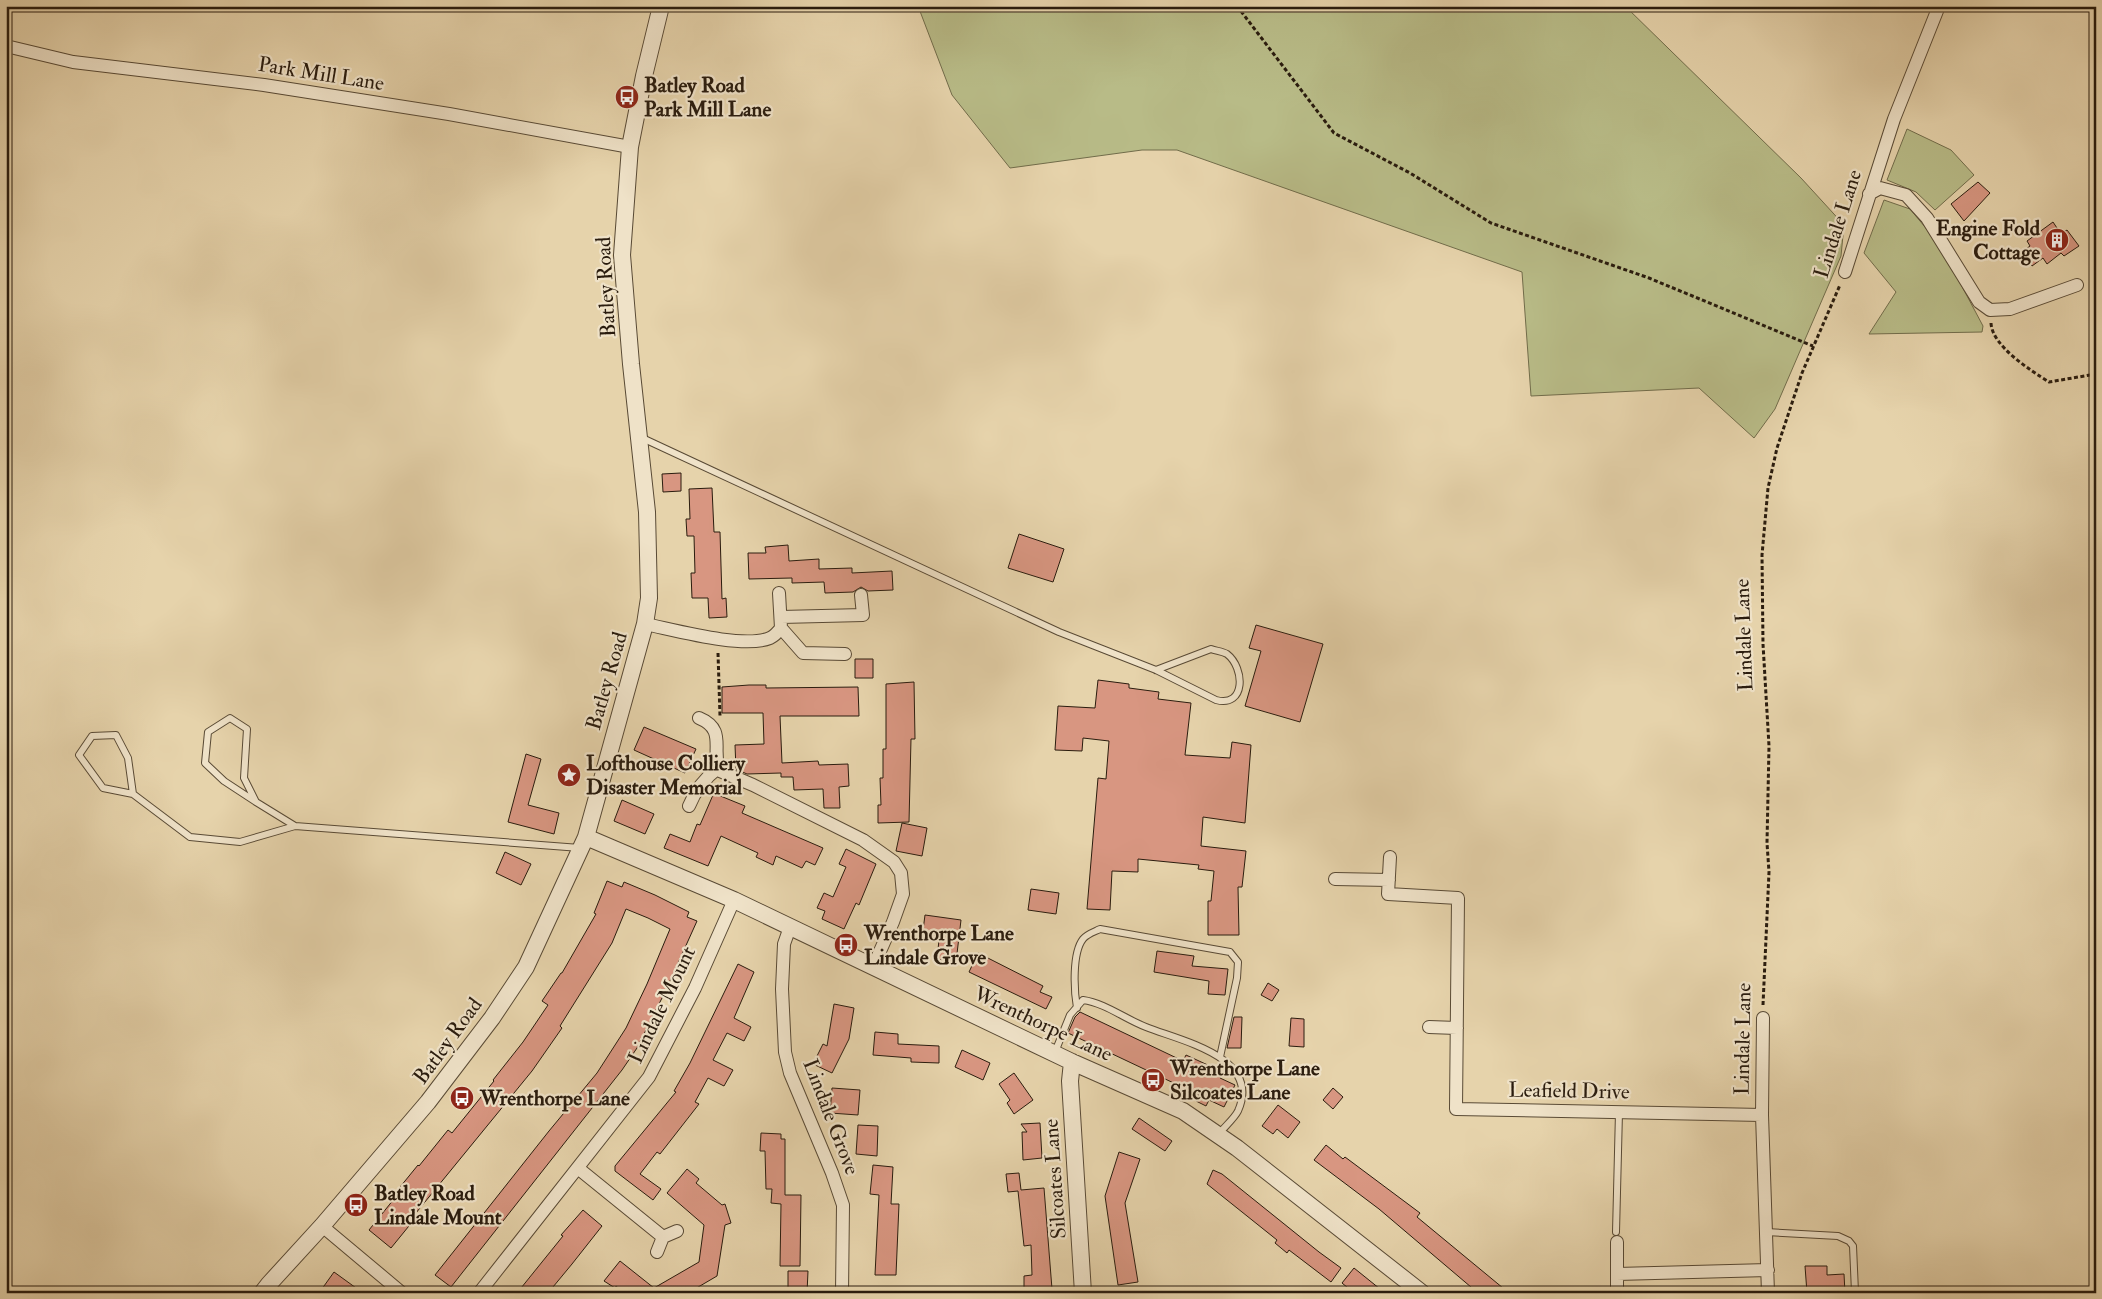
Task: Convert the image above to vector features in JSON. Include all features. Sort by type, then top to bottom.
[{"type":"street","name":"Batley Road","points":[[262,1293],[428,1102],[492,1018],[526,967],[584,842],[645,624],[649,598],[647,512],[622,255],[630,147],[644,76],[661,6]]},
{"type":"street","name":"Lindale Lane","points":[[1845,272],[1894,119],[1939,6]]},
{"type":"street","name":"Park Mill Lane","points":[[6,46],[73,62],[264,84],[449,114],[630,147]]},
{"type":"street","points":[[1869,194],[1880,188],[1906,195],[1927,218],[1958,264],[1979,302],[1990,310],[2010,309],[2077,285]]},
{"type":"street","points":[[779,593],[781,622],[804,654],[844,654]]},
{"type":"street","points":[[645,624],[718,639],[761,641],[772,638],[781,622],[794,616],[863,615],[861,595]]},
{"type":"street","points":[[699,718],[709,722],[714,728],[718,743],[716,765],[720,771],[753,785],[863,840],[894,862],[901,873],[903,894],[894,922],[873,967]]},
{"type":"street","points":[[689,806],[694,795],[709,775],[718,768]]},
{"type":"street","name":"Wrenthorpe Lane","points":[[584,842],[734,900],[1072,1062],[1184,1111],[1218,1135],[1422,1293]]},
{"type":"street","points":[[1335,879],[1389,880],[1390,857]]},
{"type":"street","name":"Leafield Drive","points":[[1389,880],[1388,894],[1458,898],[1456,1109],[1762,1115]]},
{"type":"street","name":"Lindale Mount","points":[[480,1293],[579,1169],[649,1077],[695,988],[734,900]]},
{"type":"street","name":"Lindale Grove","points":[[790,927],[783,953],[782,1022],[785,1052],[790,1073],[832,1173],[843,1205],[842,1293]]},
{"type":"street","name":"Lindale Lane","points":[[1763,1018],[1762,1115],[1768,1293]]},
{"type":"street","points":[[1429,1027],[1457,1028]]},
{"type":"street","name":"Silcoates Lane","points":[[1072,1062],[1070,1081],[1083,1293]]},
{"type":"street","points":[[579,1169],[663,1238]]},
{"type":"street","points":[[322,1226],[402,1293]]},
{"type":"street","points":[[658,1252],[663,1238],[677,1231]]},
{"type":"street","points":[[1617,1237],[1617,1293]]},
{"type":"street","points":[[1618,1274],[1768,1270]]},
{"type":"lane","points":[[639,436],[1059,632],[1156,670],[1216,700],[1224,702],[1232,700],[1238,690],[1240,678],[1235,664],[1226,654],[1211,649],[1156,670]]},
{"type":"lane","points":[[256,802],[244,778],[247,729],[230,718],[208,732],[205,762],[224,781],[256,802],[295,826]]},
{"type":"lane","points":[[133,794],[128,758],[116,735],[92,736],[79,755],[103,788],[133,794],[190,837],[240,842],[295,826],[584,842]]},
{"type":"lane","points":[[1077,1008],[1073,987],[1079,945],[1084,937],[1100,929],[1230,952],[1238,962],[1237,978],[1220,1057]]},
{"type":"lane","points":[[1054,1053],[1070,1015],[1083,1000],[1092,1002],[1140,1025],[1214,1053],[1235,1071],[1242,1083],[1242,1097],[1237,1112],[1218,1135]]},
{"type":"lane","points":[[1617,1237],[1619,1112]]},
{"type":"lane","points":[[1766,1232],[1838,1236],[1849,1241],[1853,1246],[1855,1292]]},
{"type":"path","points":[[1237,6],[1334,134],[1410,173],[1491,223],[1649,278],[1813,346]]},
{"type":"path","name":"Lindale Lane","points":[[1763,1018],[1769,872],[1767,843],[1769,746],[1763,644],[1762,555],[1768,488],[1777,448],[1813,346],[1832,306],[1845,272]]},
{"type":"path","points":[[1990,310],[1991,332],[2023,365],[2049,382],[2096,374]]},
{"type":"path","points":[[718,639],[721,739],[718,743]]},
{"type":"green space","points":[[918,6],[1625,6],[1801,178],[1844,225],[1841,256],[1775,409],[1754,438],[1699,388],[1531,396],[1522,272],[1177,150],[1142,150],[1010,168],[952,95]]},
{"type":"green space","points":[[1907,129],[1951,150],[1974,175],[1935,210],[1916,192],[1887,180]]},
{"type":"green space","points":[[1884,200],[1910,209],[1940,245],[1983,326],[1982,332],[1869,334],[1896,292],[1864,253]]},
{"type":"building","points":[[1978,182],[1990,193],[1964,221],[1951,204]]},
{"type":"building","points":[[2053,222],[2061,234],[2067,230],[2079,246],[2064,256],[2061,253],[2047,264],[2043,258],[2032,266],[2022,252],[2030,246],[2027,241]]},
{"type":"building","points":[[681,473],[681,491],[663,492],[662,474]]},
{"type":"building","points":[[712,488],[714,532],[720,532],[722,599],[726,598],[727,617],[709,618],[708,598],[692,598],[691,573],[695,573],[694,536],[687,536],[686,519],[690,519],[689,489]]},
{"type":"building","points":[[1019,534],[1064,549],[1053,582],[1008,568]]},
{"type":"building","points":[[788,545],[789,561],[819,559],[819,569],[852,568],[852,573],[892,571],[893,590],[868,591],[861,587],[853,592],[825,593],[824,582],[792,583],[792,578],[749,579],[748,553],[766,553],[765,547]]},
{"type":"building","points":[[1256,625],[1323,644],[1300,722],[1245,706],[1261,651],[1249,648]]},
{"type":"building","points":[[855,659],[873,659],[873,678],[855,678]]},
{"type":"building","points":[[1098,680],[1129,684],[1129,688],[1159,692],[1158,699],[1191,703],[1185,755],[1230,758],[1232,742],[1251,745],[1245,823],[1203,817],[1201,846],[1246,851],[1242,887],[1238,887],[1239,935],[1208,935],[1208,901],[1211,901],[1214,871],[1198,869],[1199,865],[1138,859],[1138,872],[1112,871],[1110,910],[1087,909],[1098,778],[1106,779],[1109,741],[1083,738],[1082,751],[1055,750],[1058,706],[1095,708]]},
{"type":"building","points":[[914,682],[915,739],[911,739],[909,822],[878,823],[878,805],[881,805],[880,778],[883,778],[883,749],[886,749],[886,684]]},
{"type":"building","points":[[766,685],[766,688],[858,687],[859,716],[780,716],[782,763],[818,761],[819,765],[848,764],[849,786],[839,787],[840,808],[824,808],[823,789],[794,790],[793,777],[781,777],[781,773],[747,774],[736,769],[735,745],[764,744],[763,713],[722,713],[722,687]]},
{"type":"building","points":[[644,727],[696,749],[685,773],[634,750]]},
{"type":"building","points":[[526,754],[541,759],[528,805],[559,813],[554,834],[508,822]]},
{"type":"building","points":[[713,795],[718,795],[745,806],[742,813],[823,848],[815,865],[806,861],[802,868],[776,856],[773,865],[756,857],[758,853],[721,836],[708,866],[664,848],[670,834],[690,842],[697,824],[700,825]]},
{"type":"building","points":[[622,800],[654,814],[645,834],[614,821]]},
{"type":"building","points":[[902,823],[927,828],[922,856],[896,851]]},
{"type":"building","points":[[846,849],[876,864],[859,905],[856,903],[844,929],[822,919],[825,911],[817,908],[824,893],[833,897],[846,867],[839,864]]},
{"type":"building","points":[[505,852],[531,864],[521,885],[496,873]]},
{"type":"building","points":[[607,881],[622,887],[624,882],[655,895],[689,912],[687,917],[697,921],[637,1048],[622,1070],[451,1287],[435,1275],[597,1073],[626,1028],[670,929],[626,909],[612,943],[560,1026],[562,1028],[532,1071],[411,1219],[413,1221],[391,1248],[369,1230],[418,1165],[448,1130],[452,1133],[523,1042],[548,1005],[542,1001],[562,973],[596,914],[594,913]]},
{"type":"building","points":[[1031,889],[1059,893],[1056,914],[1028,910]]},
{"type":"building","points":[[925,915],[961,920],[956,962],[937,959],[939,940],[922,938]]},
{"type":"building","points":[[1157,951],[1194,956],[1192,966],[1228,969],[1225,995],[1208,994],[1209,981],[1154,972]]},
{"type":"building","points":[[978,953],[1043,986],[1040,992],[1052,997],[1046,1009],[969,972]]},
{"type":"building","points":[[738,964],[754,972],[734,1018],[751,1027],[744,1041],[727,1033],[713,1060],[733,1070],[724,1086],[708,1078],[695,1102],[699,1104],[660,1154],[657,1152],[640,1174],[661,1189],[653,1200],[615,1171],[615,1166],[676,1092],[674,1091],[690,1063]]},
{"type":"building","points":[[1268,983],[1279,990],[1272,1001],[1261,995]]},
{"type":"building","points":[[834,1004],[854,1008],[849,1039],[832,1073],[813,1064],[823,1044],[827,1046]]},
{"type":"building","points":[[1080,1012],[1183,1061],[1186,1055],[1223,1072],[1220,1078],[1235,1085],[1224,1107],[1209,1100],[1206,1106],[1196,1101],[1199,1095],[1068,1033],[1075,1017]]},
{"type":"building","points":[[1234,1017],[1242,1017],[1241,1048],[1227,1048]]},
{"type":"building","points":[[1291,1018],[1304,1019],[1304,1047],[1289,1046]]},
{"type":"building","points":[[875,1032],[898,1034],[898,1044],[939,1046],[939,1063],[911,1062],[911,1058],[873,1055]]},
{"type":"building","points":[[962,1050],[990,1063],[983,1080],[955,1067]]},
{"type":"building","points":[[1014,1073],[1033,1100],[1014,1114],[1007,1103],[1010,1100],[999,1084]]},
{"type":"building","points":[[832,1088],[860,1090],[858,1115],[830,1113]]},
{"type":"building","points":[[1333,1088],[1343,1097],[1333,1109],[1323,1100]]},
{"type":"building","points":[[1278,1105],[1300,1122],[1288,1138],[1277,1129],[1273,1134],[1262,1126]]},
{"type":"building","points":[[1139,1118],[1172,1141],[1165,1151],[1132,1129]]},
{"type":"building","points":[[1040,1123],[1042,1158],[1023,1160],[1022,1132],[1027,1132],[1021,1124]]},
{"type":"building","points":[[858,1125],[878,1126],[877,1156],[856,1154]]},
{"type":"building","points":[[761,1133],[781,1134],[781,1139],[785,1139],[785,1195],[801,1195],[800,1266],[780,1266],[781,1204],[771,1203],[772,1189],[766,1189],[765,1151],[760,1151]]},
{"type":"building","points":[[1326,1145],[1420,1213],[1417,1217],[1509,1293],[1478,1293],[1379,1209],[1314,1160]]},
{"type":"building","points":[[1119,1152],[1140,1159],[1125,1203],[1138,1282],[1118,1285],[1105,1196]]},
{"type":"building","points":[[873,1165],[893,1167],[891,1204],[899,1204],[896,1275],[875,1275],[879,1195],[870,1194]]},
{"type":"building","points":[[687,1169],[699,1179],[696,1183],[722,1205],[725,1204],[731,1223],[725,1225],[717,1276],[688,1293],[624,1293],[616,1286],[615,1288],[604,1281],[620,1261],[654,1288],[699,1262],[704,1225],[667,1193]]},
{"type":"building","points":[[1213,1170],[1222,1174],[1341,1268],[1331,1282],[1289,1250],[1287,1253],[1275,1243],[1277,1240],[1207,1184]]},
{"type":"building","points":[[1019,1173],[1021,1190],[1044,1188],[1052,1289],[1024,1290],[1024,1276],[1032,1275],[1031,1245],[1024,1246],[1018,1191],[1008,1192],[1006,1174]]},
{"type":"building","points":[[583,1210],[602,1226],[572,1264],[548,1293],[517,1293],[563,1236],[561,1235]]},
{"type":"building","points":[[1805,1266],[1827,1266],[1827,1275],[1844,1274],[1845,1293],[1807,1293]]},
{"type":"building","points":[[1354,1268],[1385,1293],[1354,1293],[1342,1283]]},
{"type":"building","points":[[788,1271],[808,1271],[807,1293],[788,1293]]},
{"type":"building","points":[[334,1272],[363,1293],[319,1293]]},
{"type":"place","name":"Batley Road Park Mill Lane","points":[[627,97]]},
{"type":"place","name":"Engine Fold Cottage","points":[[2057,240]]},
{"type":"place","name":"Lofthouse Colliery Disaster Memorial","points":[[569,775]]},
{"type":"place","name":"Wrenthorpe Lane Lindale Grove","points":[[846,945]]},
{"type":"place","name":"Wrenthorpe Lane Silcoates Lane","points":[[1153,1080]]},
{"type":"place","name":"Wrenthorpe Lane","points":[[462,1098]]},
{"type":"place","name":"Batley Road Lindale Mount","points":[[356,1205]]}]
